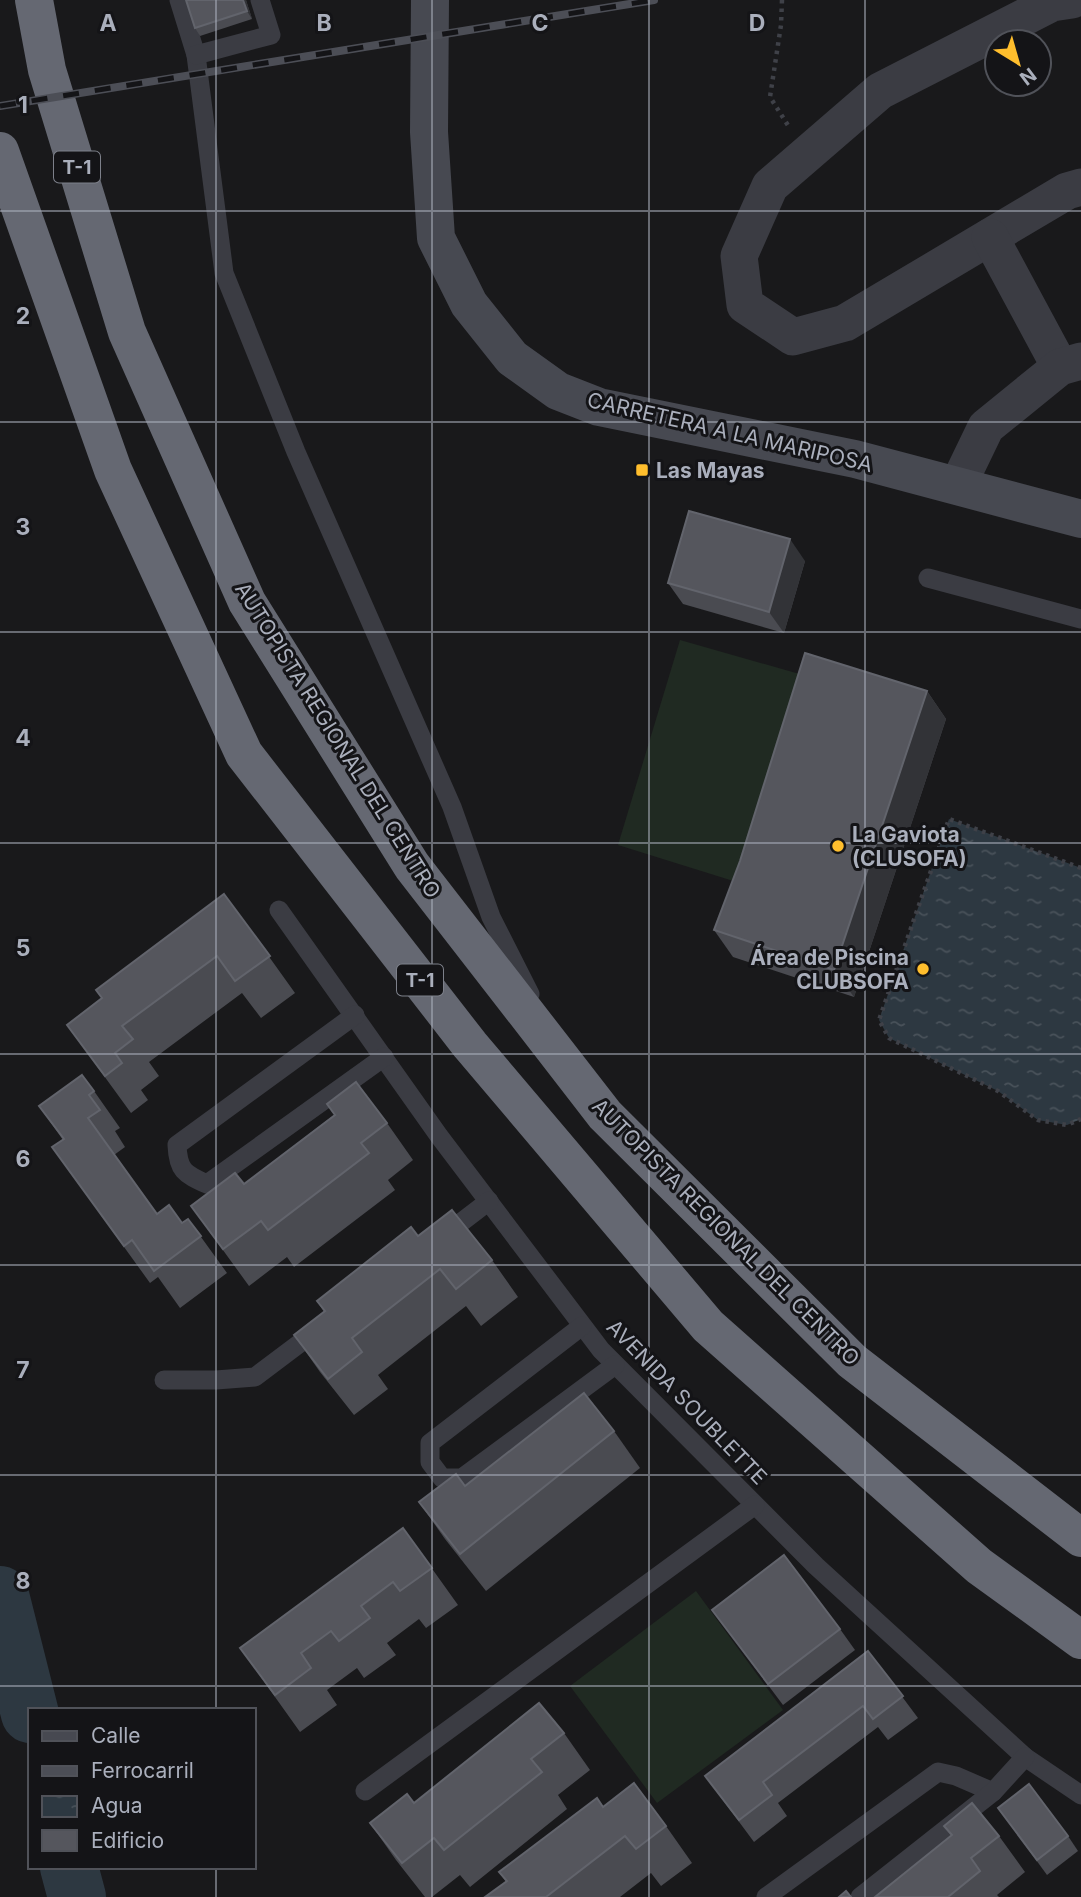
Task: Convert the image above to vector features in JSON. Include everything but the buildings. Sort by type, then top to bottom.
[{"type":"highway","name":"AUTOPISTA REGIONAL DEL CENTRO","points":[[34,0],[47,70],[127,332],[247,602],[412,866],[605,1115],[852,1361],[1081,1538]]},
{"type":"highway","name":"T-1","points":[[0,151],[113,470],[244,754],[470,1045],[708,1326],[979,1566],[1081,1640]]},
{"type":"highway","points":[[1013,1484],[1081,1518]]},
{"type":"street","name":"CARRETERA A LA MARIPOSA","points":[[430,0],[429,132],[436,238],[469,304],[512,358],[558,391],[599,407],[855,459],[1081,519]]},
{"type":"street","points":[[1072,0],[1052,3],[880,90],[770,186],[739,256],[745,305],[793,337],[845,323],[1067,191],[1081,187]]},
{"type":"street","points":[[958,485],[986,427],[1071,364],[990,237]]},
{"type":"lane","points":[[179,0],[196,55],[224,273],[296,452],[452,807],[491,917],[563,1061]]},
{"type":"lane","points":[[196,55],[271,35],[260,0]]},
{"type":"lane","points":[[928,578],[1081,619]]},
{"type":"lane","name":"AVENIDA SOUBLETTE","points":[[279,909],[489,1201],[582,1326],[615,1365],[816,1566],[1025,1757],[1081,1795]]},
{"type":"lane","points":[[355,1015],[177,1145],[178,1163],[188,1176],[206,1184],[384,1057]]},
{"type":"lane","points":[[422,1251],[489,1201]]},
{"type":"lane","points":[[164,1380],[255,1377],[333,1318]]},
{"type":"lane","points":[[582,1326],[430,1443],[429,1462],[442,1478],[462,1478],[615,1365]]},
{"type":"lane","points":[[365,1791],[755,1505]]},
{"type":"lane","points":[[860,1897],[993,1792],[1025,1757]]},
{"type":"lane","points":[[766,1897],[938,1772],[956,1776],[993,1792]]},
{"type":"path","points":[[782,0],[770,97],[808,154]]},
{"type":"path","points":[[1081,868],[948,819],[879,1020],[889,1038],[998,1091],[1038,1121],[1067,1125],[1081,1119]]},
{"type":"shaded area","points":[[680,640],[824,681],[759,889],[618,845]]},
{"type":"shaded area","points":[[696,1591],[783,1710],[657,1803],[570,1686]]},
{"type":"water","points":[[949,819],[1081,868],[1081,1119],[1067,1125],[1038,1120],[998,1091],[889,1038],[879,1020]]},
{"type":"waterway","points":[[0,1595],[28,1708]]},
{"type":"waterway","points":[[70,1869],[77,1897]]},
{"type":"railway","points":[[0,106],[654,0]]},
{"type":"place","name":"Las Mayas","points":[[642,470]]},
{"type":"place","name":"La Gaviota (CLUSOFA)","points":[[838,846]]},
{"type":"place","name":"Área de Piscina CLUBSOFA","points":[[923,969]]}]
